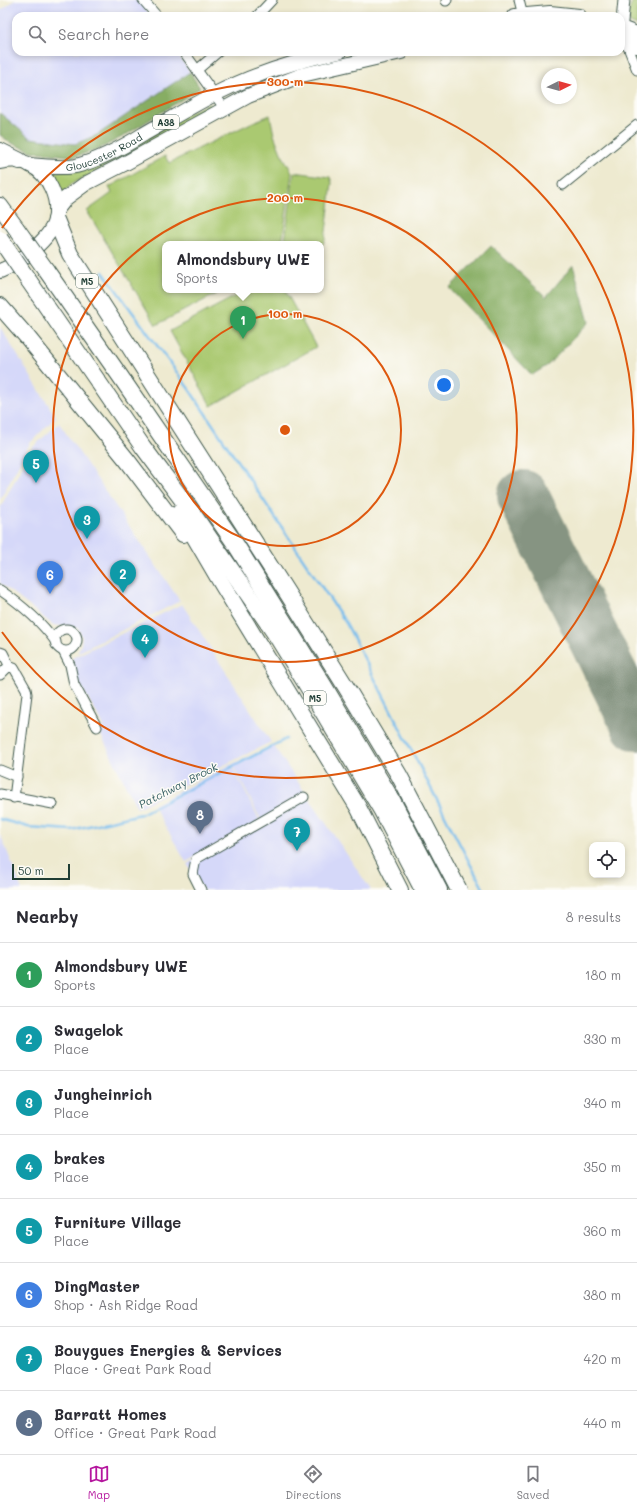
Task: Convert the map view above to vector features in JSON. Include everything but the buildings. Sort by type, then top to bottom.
[{"type":"highway","points":[[0,151],[25,163]]},
{"type":"highway","name":"M5","points":[[0,206],[236,545],[324,686],[392,800],[439,890]]},
{"type":"highway","name":"M5","points":[[56,216],[70,254],[286,591],[399,775],[458,889]]},
{"type":"highway","name":"M5","points":[[0,239],[143,447],[193,514],[280,642],[382,811],[423,890]]},
{"type":"highway","name":"M5","points":[[0,306],[28,338],[127,460],[222,584]]},
{"type":"highway","name":"M5","points":[[160,434],[286,591]]},
{"type":"highway","name":"M5","points":[[143,447],[222,584],[358,807],[400,890]]},
{"type":"main road","name":"Gloucester Road","points":[[0,162],[75,166],[113,152],[214,94],[256,74],[298,61],[321,56]]},
{"type":"main road","name":"Gloucester Road","points":[[0,271],[7,268],[38,246],[47,236],[66,198],[85,184],[122,166],[248,96],[302,75],[384,56]]},
{"type":"main road","points":[[25,163],[42,173],[49,183],[55,201],[56,216]]},
{"type":"street","points":[[144,0],[154,12]]},
{"type":"street","points":[[261,12],[272,0]]},
{"type":"street","points":[[519,0],[521,12]]},
{"type":"street","points":[[624,0],[624,12]]},
{"type":"street","points":[[625,33],[637,70]]},
{"type":"street","points":[[187,56],[225,110]]},
{"type":"street","points":[[197,70],[213,56]]},
{"type":"street","points":[[563,184],[637,125]]},
{"type":"street","points":[[0,590],[17,602],[57,637],[58,647],[67,650]]},
{"type":"street","points":[[57,637],[64,630],[68,629],[75,634],[77,643],[67,650]]},
{"type":"street","points":[[67,650],[74,684],[97,727]]},
{"type":"street","points":[[0,652],[3,653],[10,667],[14,668],[26,689],[27,694],[14,798]]},
{"type":"street","points":[[0,675],[8,667],[10,667]]},
{"type":"street","points":[[0,770],[17,777]]},
{"type":"street","points":[[0,794],[14,798],[53,804]]},
{"type":"street","points":[[201,890],[193,874],[196,859],[304,797]]},
{"type":"shaded area","points":[[15,0],[138,0],[148,12],[12,12],[12,56],[179,56],[190,72],[97,135],[75,144],[30,138],[0,113],[0,11]]},
{"type":"shaded area","points":[[0,327],[56,417],[30,443],[0,500]]},
{"type":"shaded area","points":[[59,423],[180,601],[77,653],[81,645],[82,637],[78,628],[53,625],[0,583],[0,508],[32,448]]},
{"type":"shaded area","points":[[182,604],[271,742],[137,808],[99,731],[104,726],[75,676],[72,658]]},
{"type":"shaded area","points":[[273,745],[371,890],[203,890],[187,864],[262,822],[232,764]]},
{"type":"shaded area","points":[[231,764],[260,821],[186,862],[153,805]]},
{"type":"shaded area","points":[[0,835],[4,843],[22,890],[0,890]]},
{"type":"green space","points":[[633,0],[637,0],[637,26],[630,23],[627,15]]},
{"type":"green space","points":[[190,72],[200,88],[124,136],[99,149],[74,157],[31,151],[11,143],[0,135],[0,113],[30,138],[75,144],[97,135]]},
{"type":"green space","points":[[208,104],[211,106],[211,111],[72,184],[59,197],[45,172],[62,171]]},
{"type":"green space","points":[[270,115],[274,135],[281,153],[292,172],[282,241],[162,241],[162,293],[218,293],[156,325],[87,211],[112,193],[109,187],[165,156],[169,163]]},
{"type":"green space","points":[[294,172],[330,177],[332,183],[324,242],[285,241]]},
{"type":"green space","points":[[491,246],[546,297],[573,265],[589,322],[548,365],[532,375],[449,288]]},
{"type":"green space","points":[[241,293],[287,293],[316,347],[211,406],[170,331]]},
{"type":"waterway","points":[[103,272],[189,389],[346,623],[484,890]]},
{"type":"waterway","name":"Patchway Brook","points":[[0,819],[28,827],[71,830],[141,814],[286,739]]},
{"type":"runway","points":[[523,496],[637,725]]},
{"type":"place","name":"Almondsbury UWE","points":[[243,339]]},
{"type":"place","name":"Furniture Village","points":[[36,483]]},
{"type":"place","name":"Jungheinrich","points":[[87,539]]},
{"type":"place","name":"Swagelok","points":[[123,593]]},
{"type":"place","name":"DingMaster","points":[[50,594]]},
{"type":"place","name":"brakes","points":[[145,658]]},
{"type":"place","name":"Barratt Homes","points":[[200,834]]},
{"type":"place","name":"Bouygues Energies & Services","points":[[297,851]]}]
